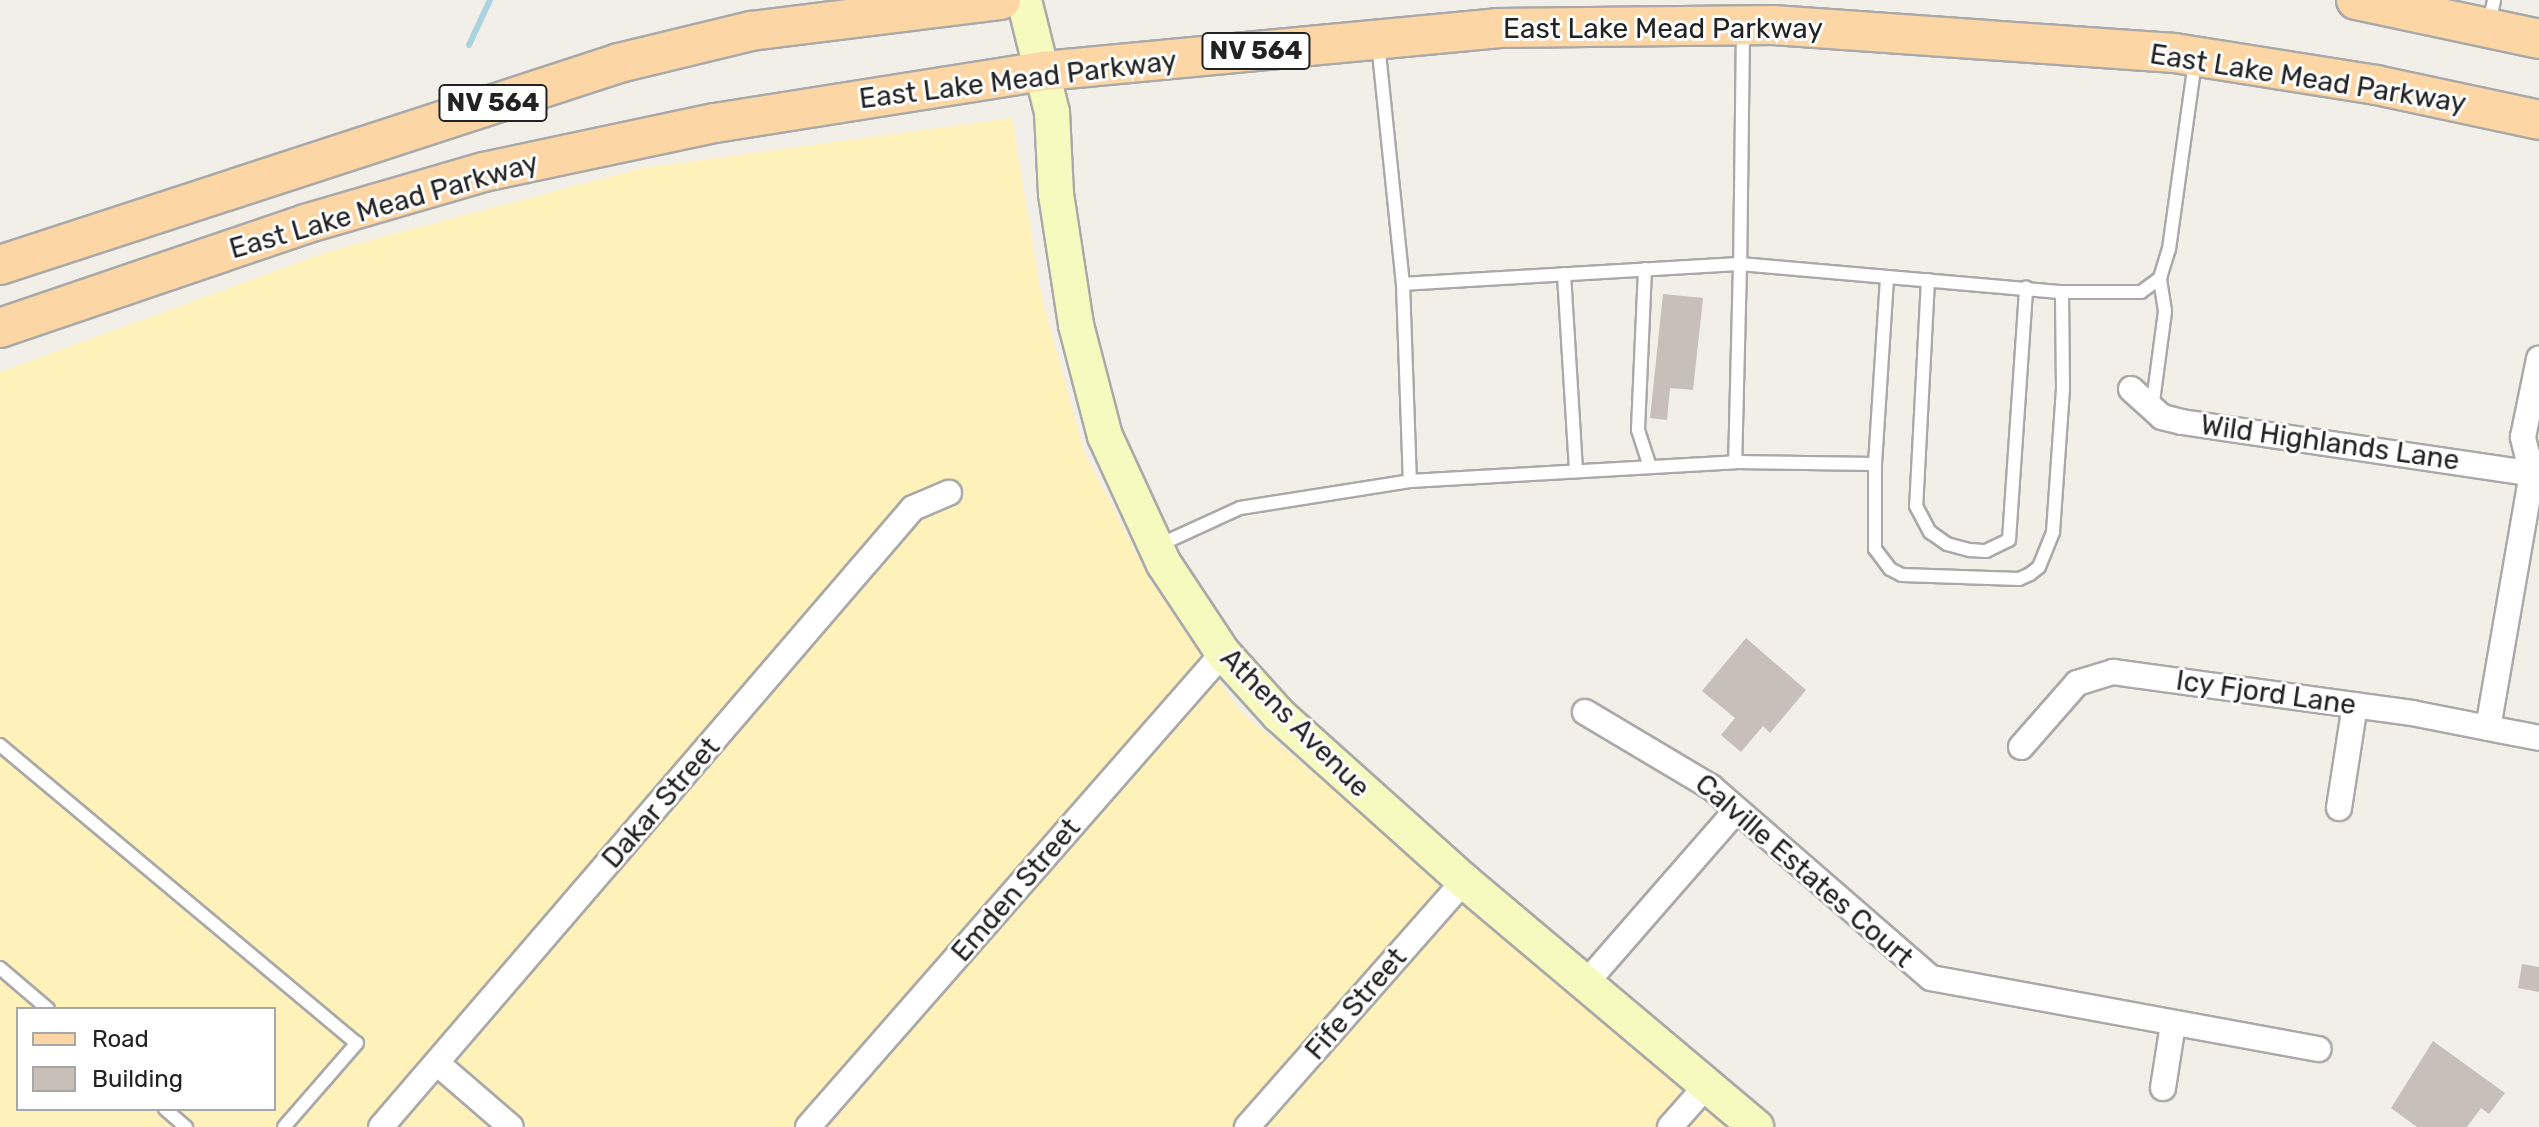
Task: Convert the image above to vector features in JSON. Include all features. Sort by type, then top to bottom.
[{"type":"main road","name":"East Lake Mead Parkway","points":[[0,265],[619,63],[751,31],[1001,0]]},
{"type":"main road","points":[[2356,0],[2491,14],[2539,39]]},
{"type":"main road","name":"East Lake Mead Parkway","points":[[0,328],[305,224],[484,172],[715,123],[1045,71],[1497,28],[1754,12],[2196,57],[2376,85],[2539,120]]},
{"type":"street","name":"Athens Avenue","points":[[1024,0],[1045,71],[1070,298],[1105,436],[1154,548],[1223,653],[1312,746],[1464,881],[1756,1127]]},
{"type":"street","points":[[2488,728],[2537,470],[2523,437],[2535,404],[2539,359]]},
{"type":"street","name":"Wild Highlands Lane","points":[[2131,389],[2152,410],[2182,422],[2537,470]]},
{"type":"street","name":"Dakar Street","points":[[381,1127],[913,508],[949,493]]},
{"type":"street","name":"Emden Street","points":[[808,1127],[1223,653]]},
{"type":"street","name":"Icy Fjord Lane","points":[[2021,747],[2077,683],[2103,673],[2355,705],[2539,738]]},
{"type":"street","points":[[2339,808],[2355,705]]},
{"type":"street","name":"Calville Estates Court","points":[[1585,712],[1683,766],[1931,978],[2319,1049]]},
{"type":"street","points":[[1585,984],[1737,810]]},
{"type":"street","name":"Fife Street","points":[[1247,1127],[1464,881]]},
{"type":"street","points":[[2163,1088],[2173,1024]]},
{"type":"street","points":[[438,1064],[511,1127]]},
{"type":"street","points":[[1670,1127],[1707,1085]]},
{"type":"lane","points":[[1735,462],[1740,264],[1754,12]]},
{"type":"lane","points":[[1378,39],[1403,284],[1410,481]]},
{"type":"lane","points":[[2152,410],[2165,311],[2160,278],[2169,249],[2196,57]]},
{"type":"lane","points":[[1403,284],[1740,264],[2062,292],[2141,292],[2160,278]]},
{"type":"lane","points":[[1645,269],[1638,430],[1650,467]]},
{"type":"lane","points":[[1564,274],[1576,471]]},
{"type":"lane","points":[[1887,277],[1875,464],[1875,549],[1890,569],[1902,575],[2019,579],[2039,567],[2053,532],[2063,388],[2062,292]]},
{"type":"lane","points":[[1928,280],[1916,506],[1930,532],[1947,544],[1978,551],[2000,548],[2009,540],[2026,288]]},
{"type":"lane","points":[[1154,548],[1240,508],[1410,481],[1735,462],[1875,464]]},
{"type":"lane","points":[[0,745],[357,1043],[284,1127]]},
{"type":"lane","points":[[0,968],[46,1007]]},
{"type":"lane","points":[[167,1111],[186,1127]]},
{"type":"sand","points":[[1012,118],[1042,298],[1084,451],[1151,582],[1241,712],[1733,1127],[0,1127],[0,372],[330,251],[642,168]]},
{"type":"building","points":[[1663,294],[1703,298],[1693,390],[1670,388],[1667,420],[1650,418]]},
{"type":"building","points":[[1746,638],[1806,690],[1770,733],[1763,726],[1741,752],[1721,735],[1735,718],[1702,691]]},
{"type":"building","points":[[2522,964],[2539,967],[2539,992],[2518,988]]},
{"type":"building","points":[[2433,1041],[2505,1093],[2489,1114],[2481,1108],[2467,1127],[2417,1127],[2391,1108]]},
{"type":"waterway","points":[[469,45],[490,0]]}]
